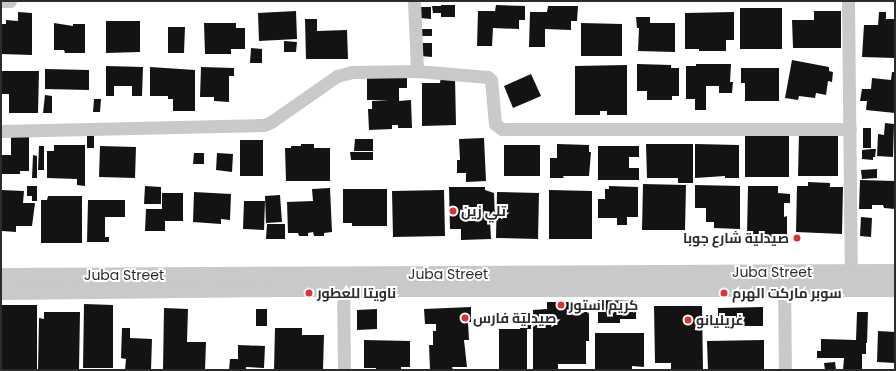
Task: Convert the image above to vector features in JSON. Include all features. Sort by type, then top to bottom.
[{"type":"street","points":[[1,1],[10,1]]},
{"type":"street","points":[[414,1],[417,71]]},
{"type":"street","points":[[848,1],[852,272]]},
{"type":"street","points":[[1,132],[264,126],[337,76],[352,72],[417,71],[488,77],[490,80],[495,124],[502,129],[850,129]]},
{"type":"street","name":"Juba Street","points":[[784,280],[852,272],[895,272]]},
{"type":"street","name":"Juba Street","points":[[1,276],[65,283],[784,280],[895,288]]},
{"type":"street","points":[[784,280],[785,370]]},
{"type":"street","points":[[344,282],[344,370]]},
{"type":"street","name":"Juba Street","points":[[1,291],[65,283]]},
{"type":"building","points":[[441,5],[455,5],[455,17],[441,17]]},
{"type":"building","points":[[496,5],[525,6],[525,20],[519,20],[519,29],[493,28],[492,46],[477,46],[478,11],[495,11]]},
{"type":"building","points":[[432,6],[441,6],[441,13],[433,13]]},
{"type":"building","points":[[548,6],[578,6],[577,21],[571,21],[571,30],[545,29],[545,47],[529,47],[530,12],[547,12]]},
{"type":"building","points":[[421,7],[431,7],[431,19],[420,18]]},
{"type":"building","points":[[740,8],[782,8],[782,49],[740,49]]},
{"type":"building","points":[[296,11],[297,39],[259,41],[258,13]]},
{"type":"building","points":[[814,11],[841,11],[841,48],[793,48],[792,20],[814,20]]},
{"type":"building","points":[[18,12],[32,13],[32,55],[1,54],[1,24],[6,24],[6,20],[18,21]]},
{"type":"building","points":[[734,12],[734,40],[726,40],[726,51],[699,51],[699,49],[685,49],[685,13]]},
{"type":"building","points":[[879,12],[886,12],[886,19],[895,19],[895,58],[862,57],[864,25],[878,25]]},
{"type":"building","points":[[636,17],[650,17],[650,23],[675,23],[675,52],[638,51],[639,28],[637,28]]},
{"type":"building","points":[[305,19],[317,19],[317,31],[347,30],[348,59],[306,59]]},
{"type":"building","points":[[106,21],[140,21],[140,52],[106,53]]},
{"type":"building","points":[[54,23],[73,26],[73,24],[85,24],[85,53],[65,53],[64,50],[54,50]]},
{"type":"building","points":[[204,23],[236,23],[236,28],[245,28],[245,49],[231,49],[231,54],[205,54]]},
{"type":"building","points":[[581,23],[622,24],[622,56],[581,56]]},
{"type":"building","points":[[168,27],[185,27],[184,53],[168,53]]},
{"type":"building","points":[[421,29],[432,29],[432,36],[420,36]]},
{"type":"building","points":[[284,41],[297,42],[296,52],[284,52]]},
{"type":"building","points":[[421,43],[432,43],[432,57],[421,56]]},
{"type":"building","points":[[251,48],[262,49],[262,63],[250,63]]},
{"type":"building","points":[[792,60],[829,67],[829,71],[833,72],[832,82],[828,81],[826,95],[816,93],[815,98],[799,96],[798,100],[785,98]]},
{"type":"building","points":[[637,64],[671,65],[671,68],[679,68],[679,96],[672,96],[672,100],[647,100],[647,91],[637,91]]},
{"type":"building","points":[[696,64],[731,64],[730,82],[733,82],[732,93],[719,93],[719,86],[706,86],[706,110],[695,110],[695,99],[686,99],[686,66],[696,66]]},
{"type":"building","points":[[627,65],[627,115],[607,115],[607,111],[600,111],[600,115],[575,115],[575,66]]},
{"type":"building","points":[[106,66],[143,67],[142,96],[132,96],[132,86],[114,86],[114,96],[106,96]]},
{"type":"building","points":[[150,67],[195,70],[195,111],[173,111],[173,99],[168,99],[168,96],[150,96]]},
{"type":"building","points":[[201,67],[234,68],[234,76],[229,76],[229,102],[214,101],[214,97],[200,97]]},
{"type":"building","points":[[741,68],[779,68],[779,101],[745,101],[745,83],[741,83]]},
{"type":"building","points":[[45,69],[89,70],[89,90],[45,89]]},
{"type":"building","points":[[1,71],[39,71],[38,113],[9,113],[9,94],[2,94],[1,97]]},
{"type":"building","points":[[892,72],[895,72],[895,113],[866,110],[867,101],[860,101],[862,89],[871,89],[872,78],[891,80]]},
{"type":"building","points":[[531,74],[541,96],[513,108],[504,86]]},
{"type":"building","points":[[367,75],[407,75],[407,88],[399,88],[399,101],[411,100],[412,128],[398,128],[398,125],[392,125],[392,129],[369,130],[368,109],[372,109],[372,101],[389,100],[367,100]]},
{"type":"building","points":[[441,77],[455,77],[456,125],[422,126],[422,83],[440,83]]},
{"type":"building","points":[[45,95],[52,96],[52,113],[43,113]]},
{"type":"building","points":[[94,99],[101,99],[100,112],[93,112]]},
{"type":"building","points":[[885,123],[894,124],[893,157],[877,156],[878,134],[884,135]]},
{"type":"building","points":[[863,128],[871,128],[871,148],[863,148]]},
{"type":"building","points":[[745,132],[789,132],[789,177],[745,177]]},
{"type":"building","points":[[799,133],[838,133],[838,176],[798,176]]},
{"type":"building","points":[[11,135],[29,135],[29,171],[20,171],[20,174],[1,174],[1,155],[11,155]]},
{"type":"building","points":[[87,136],[94,136],[94,148],[87,148]]},
{"type":"building","points":[[484,138],[486,181],[466,182],[466,173],[457,173],[457,160],[460,160],[459,139]]},
{"type":"building","points":[[355,139],[373,139],[373,151],[354,151]]},
{"type":"building","points":[[240,140],[263,140],[263,176],[240,176]]},
{"type":"building","points":[[301,144],[314,144],[314,148],[330,148],[330,181],[286,181],[285,148],[291,148],[291,146],[301,146]]},
{"type":"building","points":[[557,144],[589,145],[589,152],[591,152],[589,176],[563,176],[564,178],[550,178],[550,158],[557,158]]},
{"type":"building","points":[[646,144],[693,144],[693,183],[678,183],[678,178],[647,178]]},
{"type":"building","points":[[695,144],[739,145],[739,178],[725,178],[725,176],[695,178]]},
{"type":"building","points":[[54,145],[85,145],[85,186],[77,185],[77,179],[47,178],[47,151],[54,151]]},
{"type":"building","points":[[504,145],[540,145],[540,176],[504,176]]},
{"type":"building","points":[[39,146],[44,146],[44,170],[38,170]]},
{"type":"building","points":[[100,146],[136,147],[135,178],[99,177]]},
{"type":"building","points":[[598,146],[639,146],[639,157],[629,157],[629,168],[639,168],[639,180],[598,180]]},
{"type":"building","points":[[876,149],[873,160],[862,159],[862,150]]},
{"type":"building","points":[[350,152],[373,152],[373,160],[351,160]]},
{"type":"building","points":[[194,153],[204,153],[204,164],[193,164]]},
{"type":"building","points":[[217,153],[233,154],[232,172],[216,170]]},
{"type":"building","points":[[33,155],[37,156],[37,178],[32,178]]},
{"type":"building","points":[[877,169],[877,178],[862,179],[861,170]]},
{"type":"building","points":[[860,180],[895,181],[895,209],[884,208],[883,205],[872,205],[872,209],[859,209]]},
{"type":"building","points":[[808,182],[830,183],[830,187],[843,187],[842,234],[796,232],[797,186],[808,186]]},
{"type":"building","points":[[643,184],[686,185],[685,230],[642,230]]},
{"type":"building","points":[[695,185],[740,186],[740,229],[714,228],[714,222],[706,222],[706,208],[695,208]]},
{"type":"building","points":[[27,186],[37,186],[37,201],[32,201],[32,196],[27,196]]},
{"type":"building","points":[[145,186],[161,187],[161,204],[144,204]]},
{"type":"building","points":[[609,186],[638,187],[638,217],[627,217],[627,225],[617,225],[617,218],[598,218],[598,199],[605,199],[605,189],[609,189]]},
{"type":"building","points":[[748,186],[778,186],[778,193],[790,194],[790,203],[784,203],[784,217],[787,216],[787,239],[757,239],[757,234],[747,234]]},
{"type":"building","points":[[449,187],[485,187],[485,190],[494,193],[495,220],[490,220],[491,239],[461,240],[461,229],[450,229]]},
{"type":"building","points":[[330,188],[332,232],[324,233],[324,236],[314,236],[313,232],[308,233],[308,236],[299,236],[298,233],[288,233],[287,202],[313,201],[312,189]]},
{"type":"building","points":[[343,189],[387,189],[387,226],[352,226],[352,223],[343,223]]},
{"type":"building","points":[[1,190],[24,191],[23,203],[35,203],[32,226],[16,226],[16,232],[2,231]]},
{"type":"building","points":[[444,190],[445,236],[393,237],[392,191]]},
{"type":"building","points":[[549,190],[592,191],[592,239],[549,239]]},
{"type":"building","points":[[194,192],[231,194],[230,220],[221,219],[221,224],[193,222]]},
{"type":"building","points":[[497,192],[539,193],[538,239],[496,238]]},
{"type":"building","points":[[162,193],[183,193],[183,221],[165,221],[165,231],[145,231],[146,209],[162,209]]},
{"type":"building","points":[[280,195],[282,222],[266,223],[265,196]]},
{"type":"building","points":[[48,196],[82,196],[82,243],[41,243],[41,200],[47,200]]},
{"type":"building","points":[[88,200],[125,200],[125,217],[105,217],[105,237],[109,237],[109,242],[87,242]]},
{"type":"building","points":[[244,201],[265,201],[264,230],[243,229]]},
{"type":"building","points":[[861,217],[872,218],[871,237],[860,236]]},
{"type":"building","points":[[267,224],[285,224],[285,239],[266,239]]},
{"type":"building","points":[[598,300],[636,301],[636,319],[620,319],[620,323],[598,323]]},
{"type":"building","points":[[547,302],[589,302],[589,341],[586,341],[586,364],[558,364],[558,370],[533,370],[533,310],[547,309]]},
{"type":"building","points":[[84,304],[113,305],[113,368],[83,368]]},
{"type":"building","points":[[1,305],[37,305],[37,370],[1,370]]},
{"type":"building","points":[[654,306],[702,306],[703,370],[671,370],[671,363],[655,363]]},
{"type":"building","points":[[471,307],[471,322],[468,322],[469,340],[464,340],[467,367],[452,367],[453,370],[430,370],[429,345],[433,345],[433,331],[436,331],[436,324],[425,324],[424,309]]},
{"type":"building","points":[[763,307],[763,326],[718,326],[718,308]]},
{"type":"building","points":[[164,308],[188,309],[187,342],[206,342],[205,370],[163,370]]},
{"type":"building","points":[[256,309],[267,309],[267,326],[256,326]]},
{"type":"building","points":[[377,309],[377,329],[357,330],[357,310]]},
{"type":"building","points":[[44,312],[80,312],[79,370],[38,370],[39,318],[44,319]]},
{"type":"building","points":[[857,312],[868,312],[866,354],[862,354],[862,370],[843,370],[844,358],[817,358],[817,351],[821,351],[821,339],[856,340]]},
{"type":"building","points":[[521,313],[531,313],[531,329],[527,329],[527,370],[499,370],[499,329],[520,329]]},
{"type":"building","points":[[122,328],[130,328],[130,338],[152,339],[151,370],[125,370],[126,359],[121,358]]},
{"type":"building","points":[[275,328],[302,328],[302,335],[324,335],[323,370],[274,370]]},
{"type":"building","points":[[878,331],[895,332],[895,363],[877,362]]},
{"type":"building","points":[[595,333],[644,333],[644,367],[632,366],[632,370],[595,370]]},
{"type":"building","points":[[364,340],[410,341],[410,367],[401,367],[401,370],[376,370],[376,368],[364,368]]},
{"type":"building","points":[[764,340],[764,370],[708,370],[707,341]]},
{"type":"building","points":[[238,345],[265,346],[264,368],[246,367],[246,370],[229,370],[230,359],[238,359]]},
{"type":"building","points":[[835,362],[836,370],[825,370],[824,363]]},
{"type":"place","name":"تلي زين","points":[[453,211]]},
{"type":"place","name":"صيدلية شارع جوبا","points":[[797,238]]},
{"type":"place","name":"ناويتا للعطور","points":[[309,293]]},
{"type":"place","name":"سوبر ماركت الهرم","points":[[724,293]]},
{"type":"place","name":"كريم استور","points":[[561,305]]},
{"type":"place","name":"صيدلية فارس","points":[[465,318]]},
{"type":"place","name":"غريليانو","points":[[688,320]]}]
